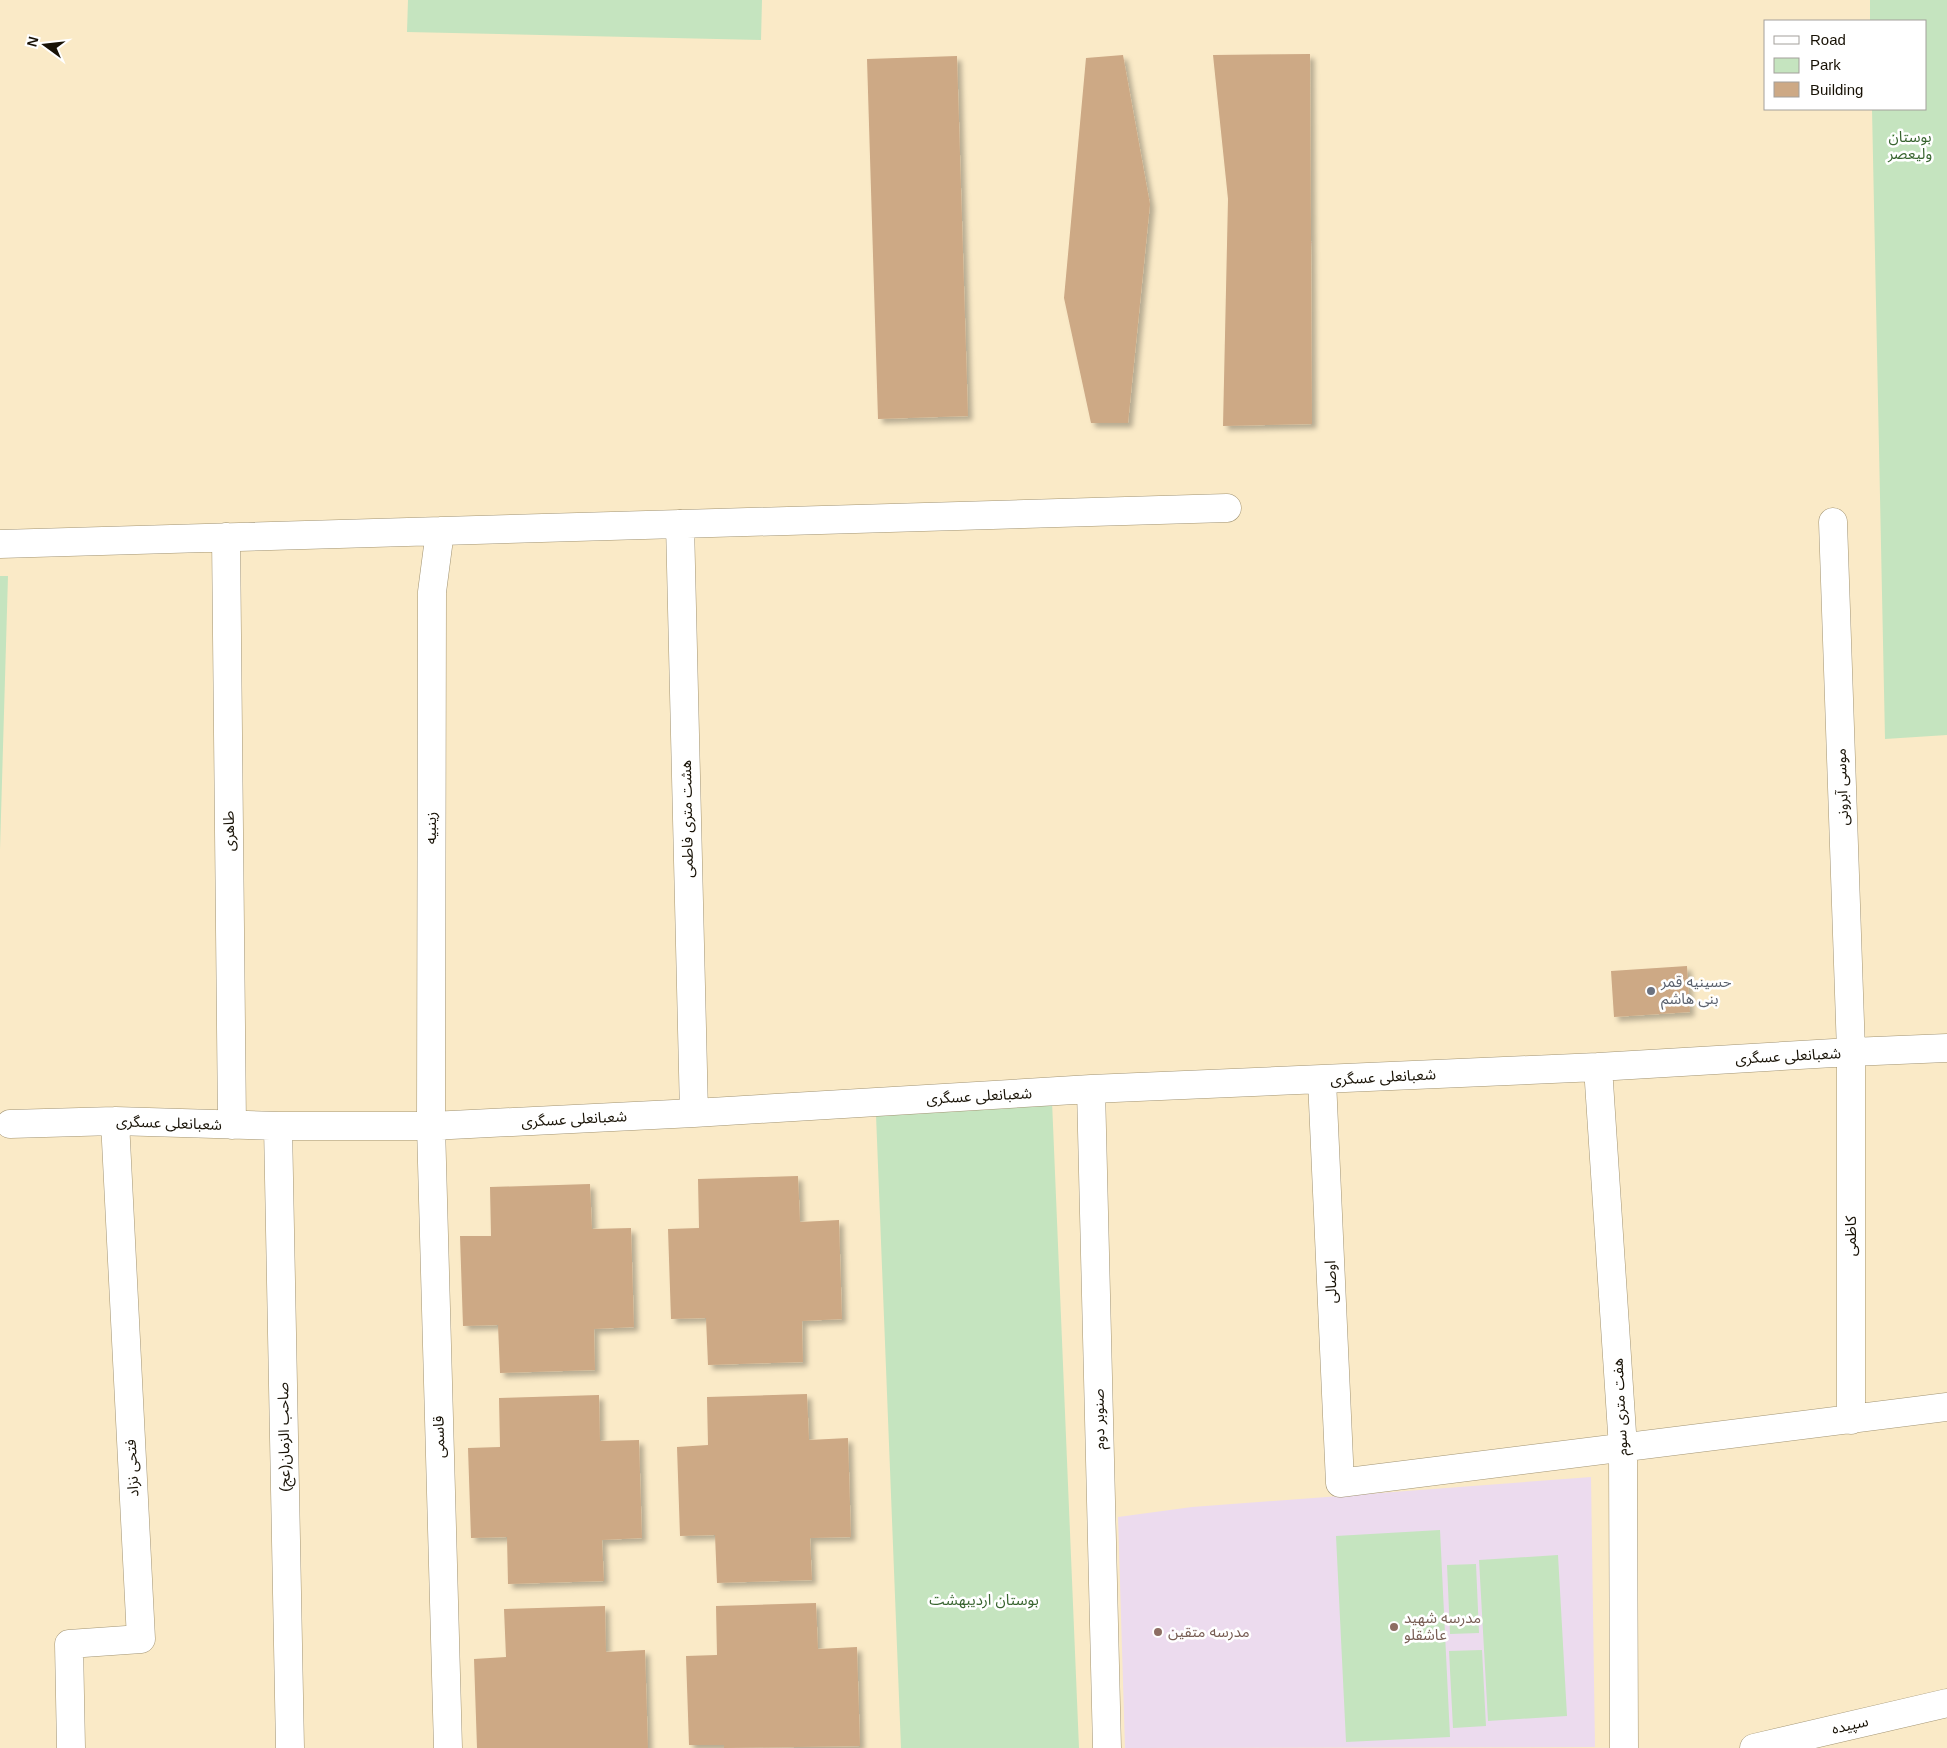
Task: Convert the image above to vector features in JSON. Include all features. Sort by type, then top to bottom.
[{"type":"street","points":[[0,544],[1227,508]]},
{"type":"street","name":"موسی آبرونی","points":[[1833,522],[1851,1052]]},
{"type":"street","name":"هشت متری فاطمی","points":[[680,524],[694,1113]]},
{"type":"street","name":"زینبیه","points":[[431,1126],[432,592],[440,531]]},
{"type":"street","name":"طاهری","points":[[226,537],[232,1125]]},
{"type":"street","name":"شعبانعلی عسگری","points":[[10,1124],[115,1121],[278,1126],[431,1126],[694,1113],[1091,1089],[1598,1067],[1947,1048]]},
{"type":"street","name":"کاظمی","points":[[1850,1420],[1851,1052]]},
{"type":"street","name":"هفت متری سوم","points":[[1598,1067],[1623,1448],[1624,1748]]},
{"type":"street","name":"اوصالی","points":[[1322,1080],[1340,1483],[1623,1448]]},
{"type":"street","name":"صنوبر دوم","points":[[1091,1089],[1107,1748]]},
{"type":"street","name":"فتحی نزاد","points":[[71,1748],[70,1644],[141,1639],[115,1121]]},
{"type":"street","name":"صاحب الزمان(عج)","points":[[278,1126],[290,1748]]},
{"type":"street","name":"قاسمی","points":[[431,1126],[448,1748]]},
{"type":"street","points":[[1623,1448],[1947,1407]]},
{"type":"street","name":"سپیده","points":[[1763,1747],[1947,1703]]},
{"type":"shaded area","name":"مدرسه شهید عاشقلو","points":[[1591,1477],[1595,1747],[1125,1748],[1118,1517],[1192,1507]]},
{"type":"green space","points":[[408,0],[762,0],[761,40],[407,32]]},
{"type":"green space","name":"بوستان ولیعصر","points":[[1870,0],[1947,0],[1947,735],[1885,739],[1872,110],[1927,110],[1927,20],[1870,20]]},
{"type":"green space","points":[[0,576],[8,576],[0,850]]},
{"type":"green space","name":"بوستان اردیبهشت","points":[[1052,1101],[1079,1748],[901,1748],[876,1115]]},
{"type":"green space","points":[[1440,1530],[1450,1737],[1346,1742],[1336,1536]]},
{"type":"green space","points":[[1558,1555],[1567,1716],[1488,1721],[1479,1560]]},
{"type":"green space","points":[[1476,1564],[1479,1633],[1450,1634],[1447,1565]]},
{"type":"green space","points":[[1482,1650],[1486,1726],[1453,1728],[1449,1651]]},
{"type":"building","points":[[1310,54],[1312,424],[1223,426],[1228,199],[1213,55]]},
{"type":"building","points":[[1123,55],[1150,204],[1128,423],[1091,423],[1064,298],[1086,58]]},
{"type":"building","points":[[957,56],[968,416],[878,419],[867,59]]},
{"type":"building","name":"حسینیه قمر بنی هاشم","points":[[1687,966],[1690,1012],[1614,1017],[1611,971]]},
{"type":"building","points":[[798,1176],[800,1222],[839,1220],[842,1319],[802,1321],[803,1362],[708,1365],[706,1318],[671,1319],[668,1229],[699,1228],[698,1179]]},
{"type":"building","points":[[590,1184],[592,1229],[631,1228],[634,1327],[594,1329],[595,1370],[500,1373],[498,1325],[463,1326],[460,1236],[491,1236],[490,1187]]},
{"type":"building","points":[[807,1394],[809,1440],[848,1438],[851,1537],[810,1538],[812,1580],[717,1583],[715,1535],[680,1536],[677,1447],[708,1445],[707,1397]]},
{"type":"building","points":[[599,1395],[600,1441],[639,1440],[642,1538],[602,1540],[604,1581],[508,1584],[507,1537],[471,1538],[468,1448],[500,1447],[499,1398]]},
{"type":"building","points":[[816,1603],[818,1649],[857,1647],[860,1746],[724,1748],[724,1745],[689,1745],[686,1656],[717,1655],[716,1606]]},
{"type":"building","points":[[605,1606],[606,1652],[645,1650],[648,1748],[477,1748],[474,1659],[506,1657],[504,1609]]},
{"type":"place","name":"حسینیه قمر بنی هاشم","points":[[1651,991]]},
{"type":"place","name":"مدرسه شهید عاشقلو","points":[[1394,1627]]},
{"type":"place","name":"مدرسه متقین","points":[[1158,1632]]}]
